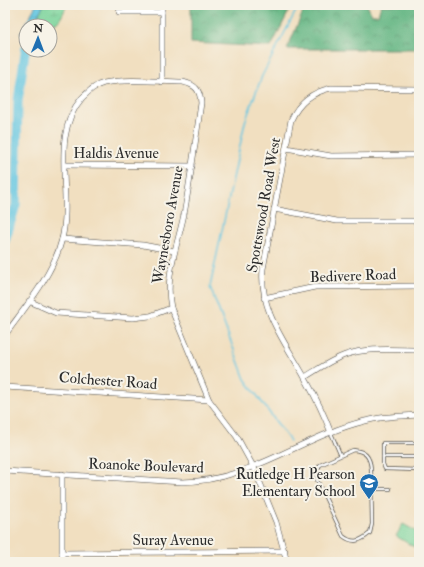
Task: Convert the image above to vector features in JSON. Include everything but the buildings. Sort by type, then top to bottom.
[{"type":"street","points":[[5,335],[29,301],[55,258],[62,239],[65,210],[67,124],[80,101],[95,86],[111,82],[162,82],[162,5]]},
{"type":"street","points":[[119,12],[162,12]]},
{"type":"street","name":"Waynesboro Avenue","points":[[162,82],[192,84],[200,94],[201,103],[185,211],[174,251],[168,284],[171,308],[209,400],[237,437],[254,468],[276,522],[287,562]]},
{"type":"street","name":"Spottswood Road West","points":[[331,433],[305,377],[274,322],[264,298],[263,269],[286,148],[295,112],[300,104],[313,94],[331,88],[419,89]]},
{"type":"street","points":[[286,148],[331,156],[419,155]]},
{"type":"street","name":"Haldis Avenue","points":[[65,165],[192,166]]},
{"type":"street","points":[[274,210],[337,221],[419,221]]},
{"type":"street","points":[[62,239],[143,245],[174,251]]},
{"type":"street","name":"Bedivere Road","points":[[264,298],[315,287],[419,286]]},
{"type":"street","points":[[29,301],[56,313],[133,318],[150,316],[171,308]]},
{"type":"street","points":[[305,377],[336,359],[353,353],[370,350],[419,350]]},
{"type":"street","name":"Colchester Road","points":[[5,386],[209,400]]},
{"type":"street","name":"Roanoke Boulevard","points":[[5,471],[193,482],[219,479],[254,468],[331,433],[355,424],[379,418],[419,416]]},
{"type":"street","points":[[62,474],[62,562]]},
{"type":"street","name":"Suray Avenue","points":[[62,553],[285,551]]},
{"type":"lane","points":[[331,433],[340,454]]},
{"type":"lane","points":[[419,443],[383,443],[385,469],[419,470]]},
{"type":"lane","points":[[352,450],[361,451],[367,455],[370,461],[372,524],[370,533],[357,541],[348,540],[343,536],[318,480],[317,472],[320,465],[340,454],[352,450]]},
{"type":"lane","points":[[383,457],[419,457]]},
{"type":"lane","points":[[372,489],[390,490]]},
{"type":"green space","points":[[44,5],[67,5],[58,21],[58,18],[38,18],[39,13]]},
{"type":"green space","points":[[191,5],[292,5],[271,47],[191,43]]},
{"type":"green space","points":[[306,5],[367,5],[372,15],[378,15],[381,5],[419,5],[419,49],[287,49]]},
{"type":"green space","points":[[403,524],[419,533],[419,539],[414,547],[396,536]]},
{"type":"water","points":[[36,5],[44,5],[39,13],[38,18],[29,18]]},
{"type":"waterway","points":[[290,441],[245,379],[210,287],[245,122],[262,76],[299,5]]},
{"type":"waterway","points":[[5,241],[16,205],[18,101],[24,58]]},
{"type":"place","name":"Rutledge H Pearson Elementary School","points":[[369,500]]}]
